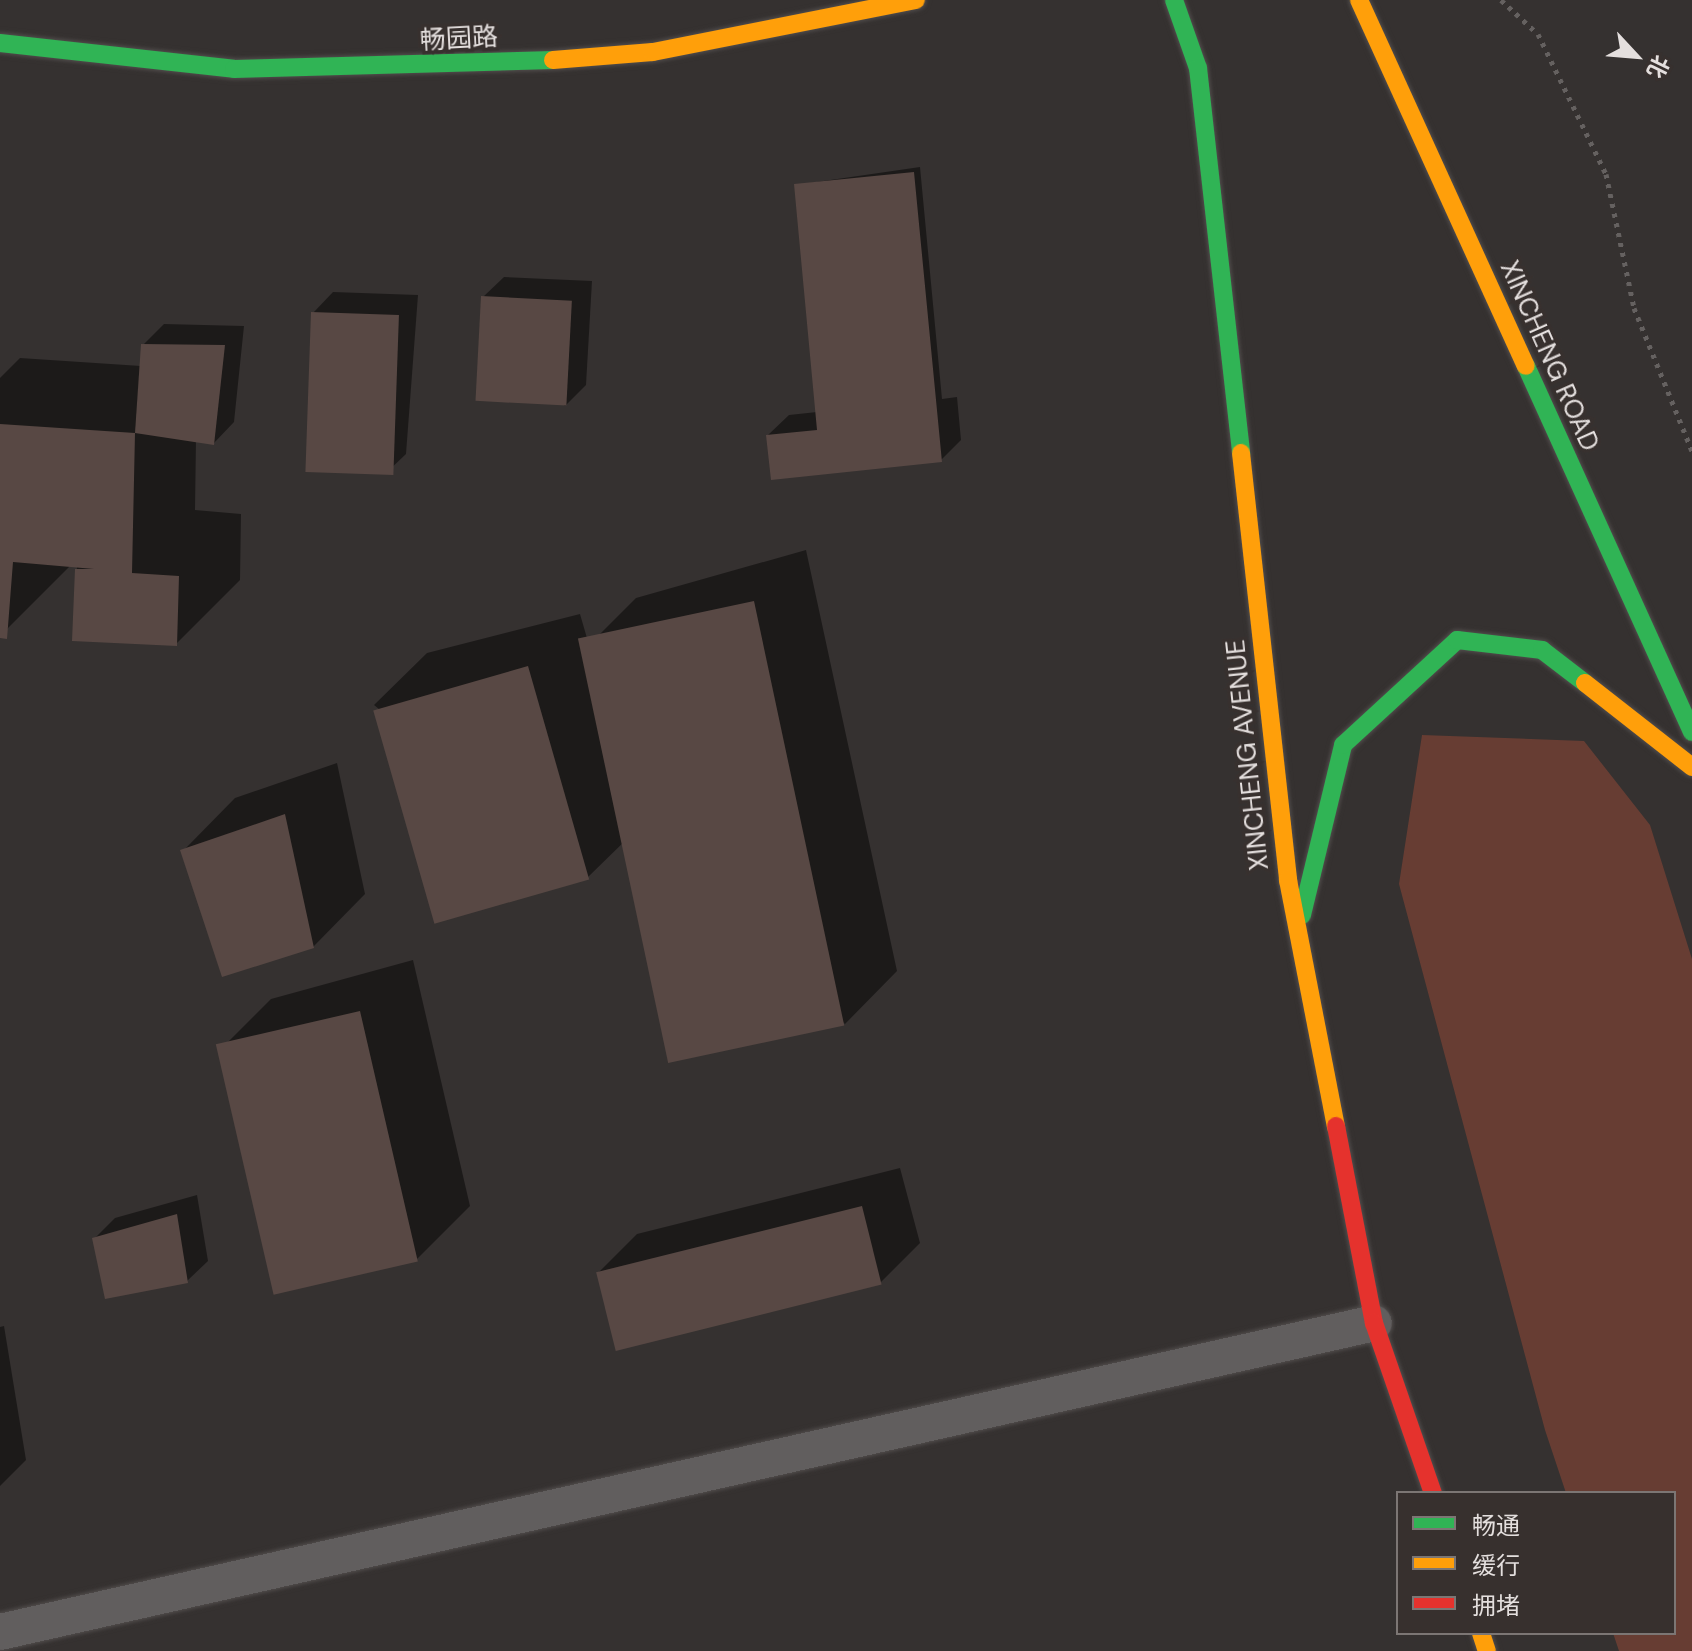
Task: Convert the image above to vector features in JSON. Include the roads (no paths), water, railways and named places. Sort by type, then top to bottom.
[{"type":"main road","name":"畅园路","points":[[0,43],[234,69],[455,67],[653,52],[916,0]]},
{"type":"main road","name":"XINCHENG AVENUE","points":[[1174,0],[1198,68],[1298,931],[1374,1323],[1432,1491]]},
{"type":"main road","name":"XINCHENG ROAD","points":[[1359,0],[1692,732]]},
{"type":"main road","points":[[1298,931],[1343,745],[1457,640],[1542,650],[1692,767]]},
{"type":"street","points":[[0,1632],[1374,1323]]}]
